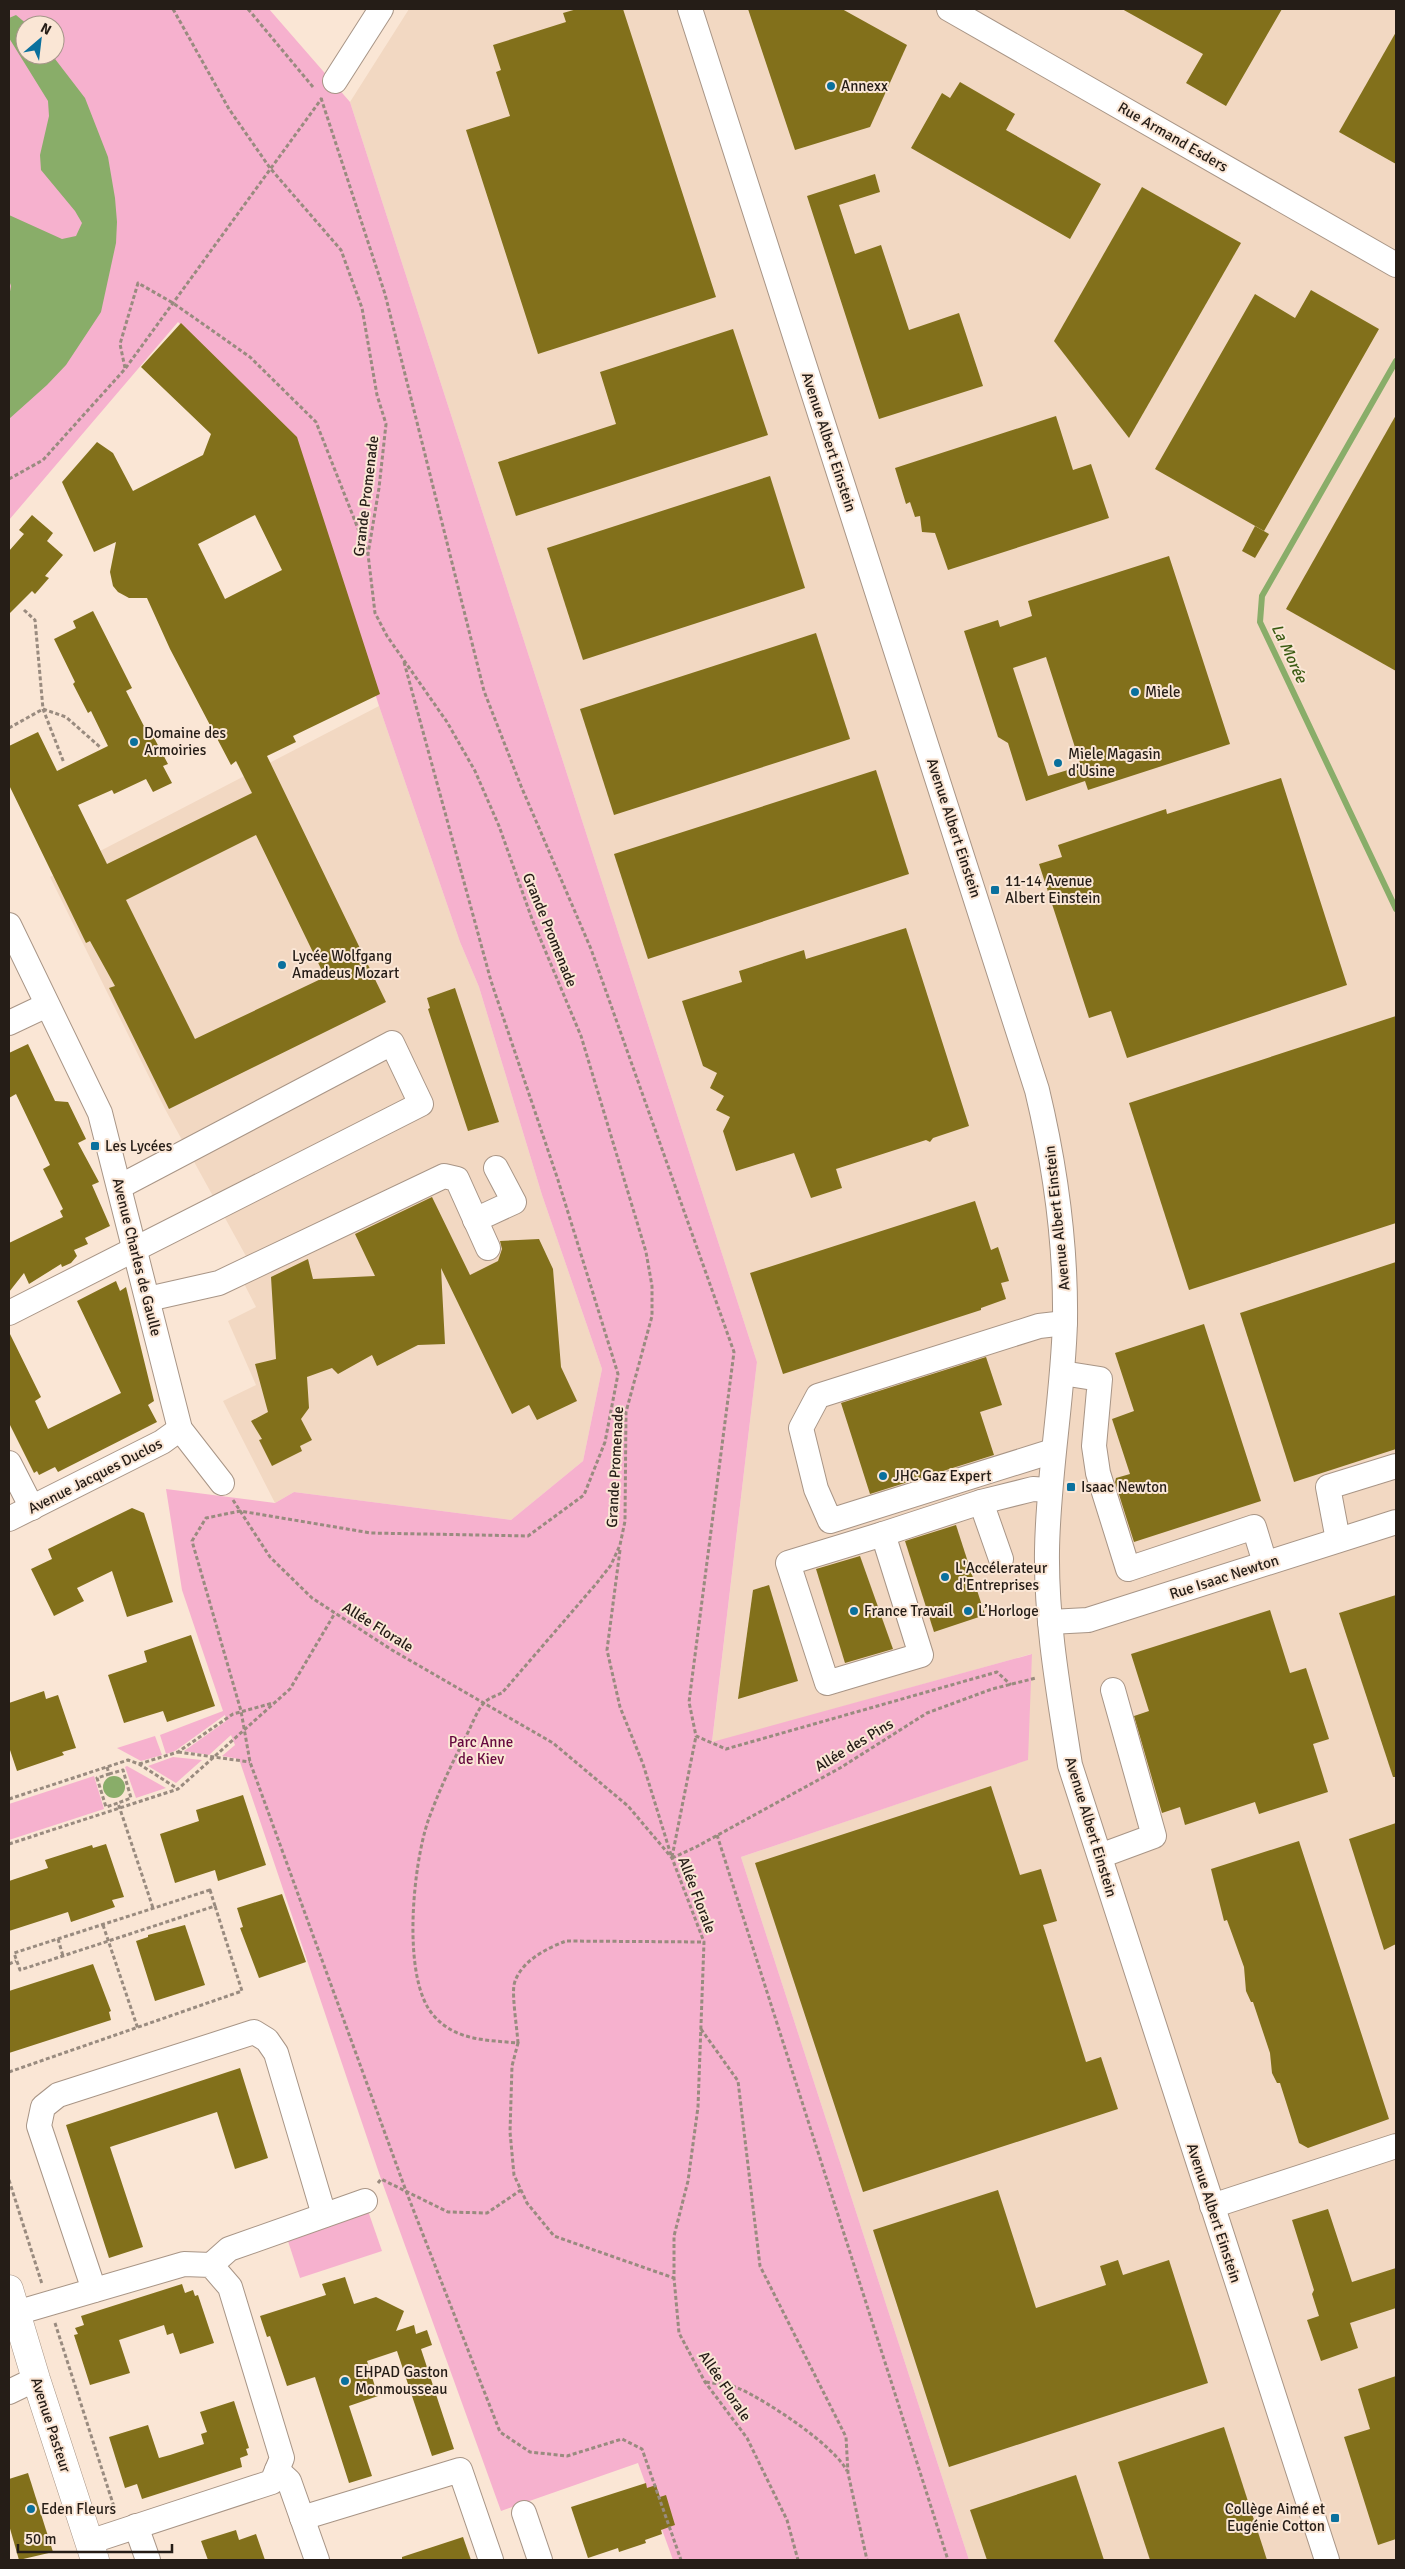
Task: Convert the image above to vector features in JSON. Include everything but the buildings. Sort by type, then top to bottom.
[{"type":"main road","name":"Avenue Pasteur","points":[[13,2301],[36,2379],[92,2551]]},
{"type":"street","points":[[328,89],[381,9]]},
{"type":"street","name":"Avenue Albert Einstein","points":[[690,9],[1028,1058],[1048,1136],[1054,1172],[1065,1276],[1065,1323],[1062,1373],[1053,1451],[1047,1550],[1050,1622],[1070,1765],[1327,2560]]},
{"type":"street","name":"Rue Armand Esders","points":[[949,9],[1396,265]]},
{"type":"street","name":"Avenue Charles de Gaulle","points":[[9,925],[100,1113],[180,1429]]},
{"type":"street","points":[[9,1023],[47,1005]]},
{"type":"street","points":[[9,1313],[136,1251],[421,1104],[392,1043],[119,1187]]},
{"type":"street","points":[[475,1220],[514,1202],[496,1168]]},
{"type":"street","points":[[148,1300],[219,1283],[444,1176],[457,1179],[488,1248]]},
{"type":"street","points":[[1053,1451],[830,1521],[816,1489],[801,1428],[818,1396],[1039,1326],[1065,1323]]},
{"type":"street","points":[[1062,1373],[1100,1379],[1094,1446],[1098,1473],[1128,1569],[1254,1527],[1265,1564]]},
{"type":"street","points":[[180,1429],[222,1483]]},
{"type":"street","name":"Avenue Jacques Duclos","points":[[9,1519],[162,1442],[180,1429]]},
{"type":"street","points":[[9,1463],[32,1508]]},
{"type":"street","points":[[1338,1540],[1328,1488],[1396,1466]]},
{"type":"street","points":[[883,1534],[921,1655],[827,1683],[788,1563],[981,1502],[1033,1489],[1050,1490]]},
{"type":"street","points":[[981,1502],[1001,1559]]},
{"type":"street","name":"Rue Isaac Newton","points":[[1050,1622],[1088,1620],[1396,1522]]},
{"type":"street","points":[[1100,1856],[1154,1836],[1113,1690]]},
{"type":"street","points":[[94,2290],[39,2126],[43,2107],[58,2095],[254,2032],[266,2040],[276,2053],[324,2215]]},
{"type":"street","points":[[1212,2206],[1396,2146]]},
{"type":"street","points":[[13,2301],[48,2304],[184,2264],[211,2265],[229,2249],[365,2201]]},
{"type":"street","points":[[92,2551],[129,2528],[272,2482],[282,2458],[230,2287],[211,2265]]},
{"type":"street","points":[[9,2392],[36,2379]]},
{"type":"street","points":[[277,2470],[289,2481],[317,2560]]},
{"type":"street","points":[[302,2518],[460,2470],[491,2560]]},
{"type":"street","points":[[524,2512],[540,2560]]},
{"type":"street","points":[[129,2528],[148,2560]]},
{"type":"path","name":"Grande Promenade","points":[[173,9],[229,108],[270,168],[341,250],[362,308],[377,395],[386,424],[379,488],[368,554],[374,613],[386,636],[448,722],[475,771],[499,826],[532,919],[581,1036],[646,1252],[652,1286],[652,1316],[626,1412],[625,1521],[620,1545],[611,1565],[502,1693],[484,1702]]},
{"type":"path","points":[[248,9],[299,67],[328,89],[385,294],[484,690],[522,786],[591,949],[734,1352],[690,1702],[696,1736],[672,1858]]},
{"type":"path","points":[[9,479],[43,460],[125,369],[328,89]]},
{"type":"path","points":[[125,369],[120,344],[138,283],[173,303],[250,357],[316,422],[368,554]]},
{"type":"path","points":[[24,610],[35,620],[42,709],[64,763]]},
{"type":"path","points":[[403,659],[491,981],[558,1180],[618,1374],[605,1442],[584,1495],[528,1536],[371,1533],[240,1511],[206,1518],[192,1541],[241,1712],[250,1762],[406,2191],[500,2432],[530,2452],[567,2456],[622,2439],[642,2449],[681,2560]]},
{"type":"path","points":[[9,728],[42,709],[66,717],[100,747]]},
{"type":"path","name":"Allée Florale","points":[[222,1483],[270,1557],[312,1598],[392,1650],[553,1743],[628,1806],[672,1858],[704,1942],[698,2107],[688,2181],[674,2236],[674,2278],[678,2333],[705,2382],[747,2438],[787,2520],[798,2560]]},
{"type":"path","points":[[620,1545],[607,1650],[620,1707],[643,1764],[672,1858]]},
{"type":"path","points":[[9,1844],[178,1789],[210,1758],[290,1688],[335,1614]]},
{"type":"path","points":[[696,1736],[726,1749],[997,1672],[1011,1685]]},
{"type":"path","name":"Allée des Pins","points":[[672,1858],[840,1768],[927,1713],[992,1689],[1056,1675]]},
{"type":"path","points":[[139,1764],[178,1752],[233,1714],[274,1702]]},
{"type":"path","points":[[484,1702],[451,1766],[428,1822],[416,1872],[413,1957],[422,1994],[433,2016],[448,2030],[467,2038],[518,2043]]},
{"type":"path","points":[[178,1752],[210,1758],[250,1762]]},
{"type":"path","points":[[9,1799],[128,1760],[139,1764],[178,1789]]},
{"type":"path","points":[[106,1767],[109,1774]]},
{"type":"path","points":[[123,1770],[130,1798],[118,1802],[106,1806],[97,1778],[123,1770]]},
{"type":"path","points":[[118,1802],[153,1908]]},
{"type":"path","points":[[717,1835],[948,2560]]},
{"type":"path","points":[[9,2072],[138,2029],[242,1991],[210,1890],[14,1954],[20,1970],[215,1906]]},
{"type":"path","points":[[103,1924],[138,2029]]},
{"type":"path","points":[[58,1939],[63,1956]]},
{"type":"path","points":[[674,2278],[554,2236],[527,2203],[514,2174],[510,2132],[512,2066],[518,2043],[514,1984],[525,1967],[545,1949],[566,1940],[704,1942]]},
{"type":"path","points":[[9,1964],[16,1961]]},
{"type":"path","points":[[700,2029],[738,2081],[760,2266],[846,2438],[848,2473],[867,2560]]},
{"type":"path","points":[[381,2179],[448,2212],[487,2213],[521,2190]]},
{"type":"path","points":[[9,2180],[48,2304],[129,2528]]},
{"type":"path","points":[[705,2382],[738,2388],[768,2405],[812,2436],[843,2463],[848,2473]]},
{"type":"shaded area","points":[[409,9],[1396,9],[1396,2560],[969,2560],[741,1857],[1027,1760],[1031,1654],[712,1743],[757,1362],[350,102]]},
{"type":"shaded area","points":[[15,15],[15,48],[9,38],[9,18]]},
{"type":"shaded area","points":[[26,65],[60,65],[85,98],[108,157],[115,198],[116,243],[101,312],[66,365],[9,419],[9,297],[11,286],[9,280],[9,215],[62,239],[76,236],[82,223],[75,211],[41,170],[40,155],[49,116],[48,101]]},
{"type":"shaded area","points":[[379,706],[460,942],[479,987],[542,1195],[602,1369],[583,1461],[511,1520],[294,1492],[275,1503],[223,1401],[256,1385],[228,1321],[256,1307],[235,1266],[247,1258],[165,1109],[50,877]]},
{"type":"shaded area","points":[[114,1776],[122,1779],[125,1787],[122,1795],[114,1798],[106,1795],[103,1787],[106,1779]]},
{"type":"green space","name":"Parc Anne de Kiev","points":[[9,9],[269,9],[350,102],[757,1362],[712,1742],[1032,1654],[1028,1760],[741,1857],[969,2560],[673,2560],[638,2463],[501,2511],[381,2179],[239,1759],[222,1756],[235,1745],[231,1735],[209,1755],[184,1751],[226,1721],[225,1715],[175,1751],[166,1754],[160,1735],[223,1711],[182,1590],[166,1489],[275,1503],[294,1492],[511,1520],[583,1461],[602,1369],[542,1195],[479,987],[460,942],[379,706],[295,438],[178,322],[9,520]]},
{"type":"green space","points":[[155,1736],[162,1755],[141,1761],[117,1748]]},
{"type":"green space","points":[[173,1757],[202,1760],[176,1783],[148,1766]]},
{"type":"green space","points":[[127,1766],[166,1788],[136,1798],[125,1767]]},
{"type":"green space","points":[[94,1776],[104,1809],[9,1840],[9,1804]]},
{"type":"green space","points":[[367,2208],[382,2251],[300,2278],[286,2235]]},
{"type":"waterway","name":"La Morée","points":[[1396,361],[1262,596],[1260,622],[1396,909]]},
{"type":"place","name":"Annexx","points":[[831,86]]},
{"type":"place","name":"Miele","points":[[1135,692]]},
{"type":"place","name":"Domaine des Armoiries","points":[[134,742]]},
{"type":"place","name":"Miele Magasin d'Usine","points":[[1058,763]]},
{"type":"place","name":"11-14 Avenue Albert Einstein","points":[[995,890]]},
{"type":"place","name":"Lycée Wolfgang Amadeus Mozart","points":[[282,965]]},
{"type":"place","name":"Les Lycées","points":[[95,1146]]},
{"type":"place","name":"JHC Gaz Expert","points":[[883,1476]]},
{"type":"place","name":"Isaac Newton","points":[[1071,1487]]},
{"type":"place","name":"L'Accélerateur d'Entreprises","points":[[945,1577]]},
{"type":"place","name":"France Travail","points":[[854,1611]]},
{"type":"place","name":"L’Horloge","points":[[968,1611]]},
{"type":"place","name":"EHPAD Gaston Monmousseau","points":[[345,2381]]},
{"type":"place","name":"Eden Fleurs","points":[[31,2509]]},
{"type":"place","name":"Collège Aimé et Eugénie Cotton","points":[[1335,2518]]}]
